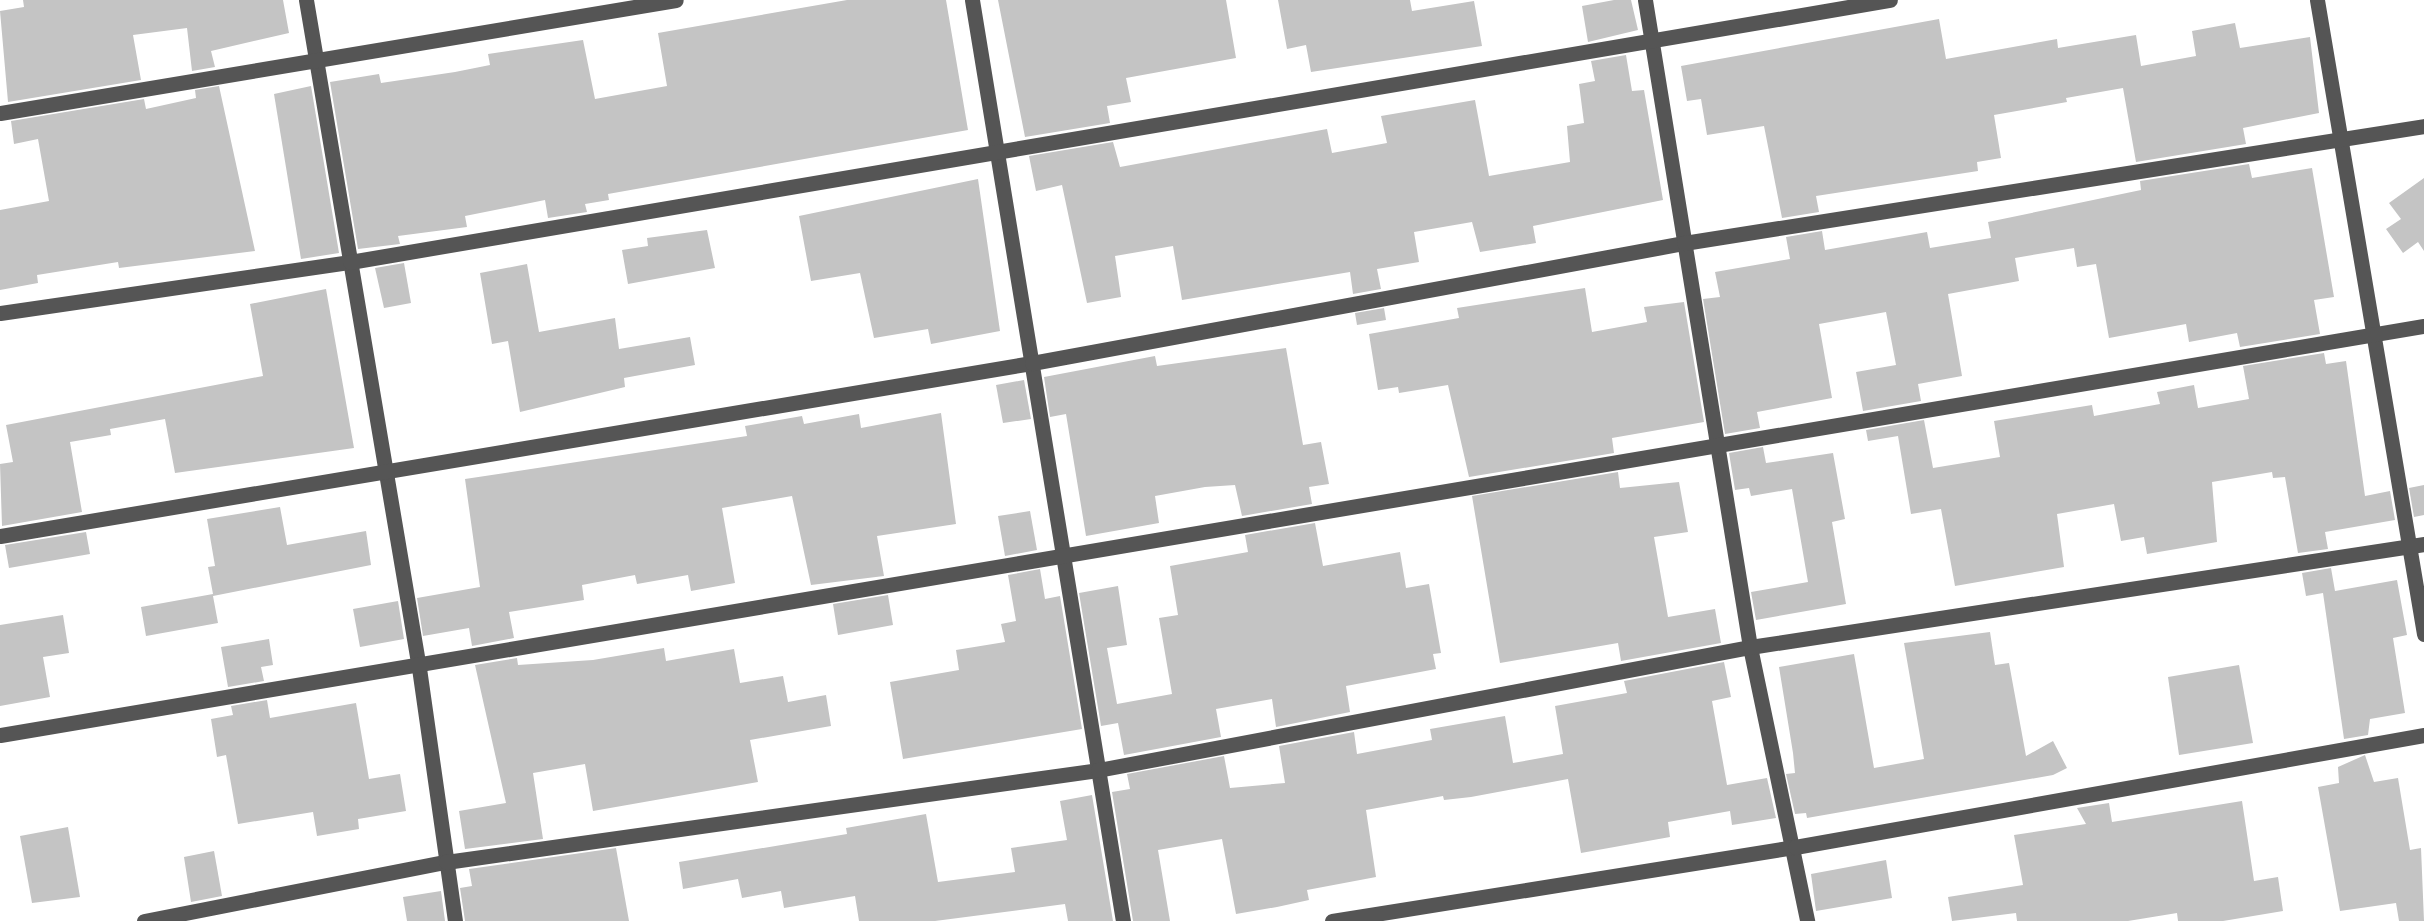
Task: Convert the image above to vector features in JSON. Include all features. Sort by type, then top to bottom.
[{"type":"street","points":[[306,0],[419,668],[455,921]]},
{"type":"street","points":[[0,113],[676,0]]},
{"type":"street","points":[[972,0],[1123,921]]},
{"type":"street","points":[[1645,0],[1750,647],[1796,847],[1807,921]]},
{"type":"street","points":[[0,313],[350,262],[1890,0]]},
{"type":"street","points":[[2317,0],[2375,335],[2418,545],[2424,634]]},
{"type":"street","points":[[0,536],[1032,363],[1684,243],[2424,126]]},
{"type":"street","points":[[0,735],[419,668],[2424,326]]},
{"type":"street","points":[[144,921],[446,862],[1098,770],[1750,647],[2418,545]]},
{"type":"street","points":[[1332,921],[1796,847],[2424,735]]},
{"type":"building","points":[[23,0],[283,0],[289,33],[211,51],[215,67],[192,71],[187,28],[133,35],[141,80],[8,102],[0,11],[24,7]]},
{"type":"building","points":[[847,0],[946,0],[968,130],[608,194],[609,200],[585,204],[587,212],[548,218],[545,200],[465,216],[467,227],[398,236],[400,244],[358,249],[330,82],[379,74],[381,83],[455,72],[490,65],[488,54],[583,40],[595,99],[667,86],[658,33]]},
{"type":"building","points":[[998,0],[1226,0],[1236,58],[1126,78],[1131,102],[1107,106],[1110,123],[1025,137]]},
{"type":"building","points":[[1278,0],[1410,0],[1412,11],[1474,1],[1482,46],[1311,72],[1306,45],[1287,49]]},
{"type":"building","points":[[1614,0],[1631,0],[1638,30],[1588,42],[1582,6]]},
{"type":"building","points":[[1939,19],[1946,59],[2057,39],[2058,48],[2136,35],[2141,66],[2196,56],[2192,31],[2235,23],[2240,48],[2310,37],[2319,113],[2243,128],[2246,144],[2136,162],[2123,88],[2066,98],[2067,102],[1994,115],[2001,158],[1977,162],[1978,171],[1816,196],[1819,212],[1782,218],[1764,126],[1707,135],[1701,99],[1687,101],[1681,66]]},
{"type":"building","points":[[1626,55],[1632,91],[1644,90],[1663,200],[1533,226],[1536,243],[1480,252],[1472,222],[1414,232],[1419,262],[1377,269],[1381,289],[1353,294],[1350,272],[1182,300],[1173,246],[1115,256],[1121,297],[1087,303],[1062,185],[1036,191],[1029,156],[1113,142],[1120,167],[1327,129],[1332,153],[1387,143],[1381,116],[1475,100],[1489,176],[1570,162],[1567,126],[1584,123],[1579,84],[1595,81],[1591,61]]},
{"type":"building","points":[[219,86],[255,251],[119,268],[118,262],[37,275],[38,283],[0,290],[0,210],[49,201],[38,139],[14,144],[11,121],[144,99],[146,109],[196,98],[195,90]]},
{"type":"building","points":[[311,86],[339,253],[301,259],[274,94]]},
{"type":"building","points":[[2249,164],[2252,178],[2312,168],[2334,297],[2314,300],[2320,334],[2240,347],[2237,333],[2189,342],[2186,324],[2109,338],[2096,264],[2077,267],[2074,248],[2015,258],[2019,281],[1948,294],[1962,376],[1918,384],[1921,401],[1863,411],[1856,372],[1896,365],[1886,312],[1819,324],[1832,398],[1757,412],[1760,428],[1725,434],[1703,299],[1720,297],[1715,272],[1790,259],[1786,237],[1822,231],[1825,250],[1927,232],[1930,248],[1991,238],[1988,222],[2141,190],[2140,181]]},
{"type":"building","points":[[2424,178],[2424,251],[2418,242],[2403,253],[2386,229],[2401,219],[2389,203]]},
{"type":"building","points":[[978,179],[1000,331],[931,344],[928,329],[874,338],[860,273],[811,281],[799,216]]},
{"type":"building","points":[[707,230],[715,268],[628,284],[622,250],[648,246],[647,238]]},
{"type":"building","points":[[404,263],[411,303],[384,308],[375,268]]},
{"type":"building","points":[[527,264],[539,332],[615,318],[619,349],[690,337],[695,365],[624,378],[625,387],[520,412],[508,341],[492,344],[480,273]]},
{"type":"building","points":[[1585,288],[1592,332],[1647,322],[1644,307],[1684,302],[1704,422],[1612,438],[1614,453],[1469,477],[1448,385],[1399,393],[1398,387],[1378,390],[1369,334],[1459,318],[1457,308]]},
{"type":"building","points":[[326,289],[354,448],[175,473],[165,419],[110,429],[111,435],[70,442],[82,512],[2,526],[0,464],[13,462],[6,425],[263,376],[250,304]]},
{"type":"building","points":[[1384,308],[1386,320],[1357,325],[1355,313]]},
{"type":"building","points":[[1286,348],[1303,445],[1321,442],[1329,484],[1309,487],[1312,504],[1242,516],[1235,485],[1205,487],[1155,496],[1159,523],[1086,536],[1066,414],[1050,417],[1044,377],[1155,356],[1157,366]]},
{"type":"building","points":[[2324,353],[2326,364],[2346,361],[2365,496],[2390,491],[2395,520],[2325,532],[2328,549],[2298,553],[2285,477],[2273,478],[2272,472],[2212,482],[2217,542],[2147,554],[2144,537],[2121,541],[2114,504],[2057,514],[2064,567],[1955,586],[1941,509],[1911,514],[1898,436],[1868,441],[1866,430],[1924,420],[1933,468],[2000,457],[1994,421],[2092,405],[2094,416],[2160,404],[2157,392],[2194,385],[2198,408],[2249,399],[2243,366]]},
{"type":"building","points":[[1024,380],[1031,419],[1003,423],[996,385]]},
{"type":"building","points":[[941,413],[956,524],[877,536],[884,576],[811,585],[792,496],[722,508],[735,583],[691,591],[688,575],[637,584],[635,575],[582,585],[584,600],[509,612],[514,638],[472,646],[469,628],[423,636],[417,598],[480,587],[465,479],[747,436],[745,426],[802,416],[804,424],[859,414],[861,428]]},
{"type":"building","points":[[1763,447],[1766,463],[1833,453],[1845,519],[1832,522],[1846,604],[1756,620],[1751,592],[1808,582],[1792,489],[1751,496],[1749,488],[1735,490],[1729,453]]},
{"type":"building","points":[[1618,472],[1620,488],[1679,482],[1688,532],[1654,537],[1668,617],[1715,609],[1721,643],[1621,661],[1618,643],[1500,663],[1472,496]]},
{"type":"building","points":[[2424,485],[2424,515],[2414,517],[2409,488]]},
{"type":"building","points":[[280,507],[287,545],[366,531],[371,565],[213,596],[218,623],[146,636],[141,607],[213,594],[208,567],[215,566],[207,519]]},
{"type":"building","points":[[1030,511],[1037,550],[1005,556],[998,516]]},
{"type":"building","points":[[1315,523],[1323,566],[1400,552],[1406,588],[1429,584],[1441,653],[1433,654],[1436,669],[1346,686],[1350,712],[1276,727],[1272,699],[1216,709],[1221,737],[1124,755],[1118,723],[1101,726],[1079,593],[1118,586],[1127,645],[1107,648],[1117,704],[1172,694],[1159,618],[1178,615],[1170,566],[1248,552],[1245,535]]},
{"type":"building","points":[[86,532],[90,554],[9,568],[5,545]]},
{"type":"building","points":[[2331,568],[2335,591],[2397,580],[2407,635],[2393,638],[2405,713],[2370,719],[2368,735],[2344,739],[2323,593],[2306,596],[2302,573]]},
{"type":"building","points":[[1040,569],[1045,599],[1060,596],[1082,729],[903,759],[890,682],[959,670],[956,650],[1005,642],[1001,624],[1016,621],[1008,575]]},
{"type":"building","points":[[888,595],[893,625],[838,635],[833,604]]},
{"type":"building","points":[[398,601],[404,639],[360,647],[353,609]]},
{"type":"building","points":[[63,615],[69,653],[43,657],[50,697],[0,706],[0,625]]},
{"type":"building","points":[[1990,632],[1995,665],[2009,663],[2026,756],[2053,741],[2067,768],[2053,775],[1807,818],[1806,813],[1795,814],[1786,774],[1795,773],[1779,667],[1854,654],[1874,768],[1924,759],[1904,643]]},
{"type":"building","points":[[269,639],[273,665],[261,667],[264,681],[228,687],[221,647]]},
{"type":"building","points":[[664,648],[666,661],[734,649],[740,683],[783,676],[788,702],[826,695],[831,726],[750,740],[758,782],[593,811],[585,764],[533,773],[543,839],[465,849],[459,811],[506,803],[475,665],[517,658],[518,665],[593,660]]},
{"type":"building","points":[[1724,662],[1731,697],[1712,701],[1727,785],[1767,778],[1776,818],[1732,825],[1730,811],[1668,822],[1670,837],[1581,853],[1568,779],[1471,797],[1444,800],[1443,796],[1366,810],[1376,877],[1307,890],[1309,900],[1277,907],[1236,914],[1222,839],[1158,850],[1170,921],[1133,921],[1112,792],[1130,789],[1127,774],[1224,756],[1230,788],[1285,783],[1279,746],[1354,732],[1357,754],[1432,740],[1430,729],[1505,716],[1513,763],[1563,754],[1555,706],[1627,693],[1624,681]]},
{"type":"building","points":[[2239,665],[2253,743],[2179,755],[2168,677]]},
{"type":"building","points":[[267,700],[270,718],[356,703],[369,779],[400,774],[406,811],[358,819],[359,829],[317,836],[313,812],[238,824],[226,755],[217,757],[211,719],[233,715],[231,706]]},
{"type":"building","points":[[2365,755],[2374,782],[2398,778],[2410,850],[2421,848],[2424,921],[2399,921],[2396,903],[2340,911],[2318,787],[2339,783],[2338,767]]},
{"type":"building","points":[[1092,795],[1113,921],[1068,921],[1065,904],[935,921],[859,921],[855,896],[784,908],[781,891],[742,898],[738,879],[683,889],[679,862],[847,834],[846,828],[926,814],[938,882],[1015,872],[1011,848],[1067,840],[1060,801]]},
{"type":"building","points":[[2242,801],[2254,881],[2278,877],[2283,911],[2223,921],[2178,921],[2177,913],[2128,921],[2017,921],[2016,913],[1952,921],[1948,897],[2023,885],[2014,835],[2086,824],[2077,808],[2109,803],[2112,822]]},
{"type":"building","points":[[68,827],[80,897],[32,903],[20,836]]},
{"type":"building","points":[[616,848],[629,921],[465,921],[460,888],[472,886],[469,869]]},
{"type":"building","points":[[214,851],[222,896],[191,902],[184,857]]},
{"type":"building","points":[[1886,860],[1892,898],[1816,911],[1811,874]]},
{"type":"building","points":[[441,891],[445,921],[407,921],[403,897]]}]
